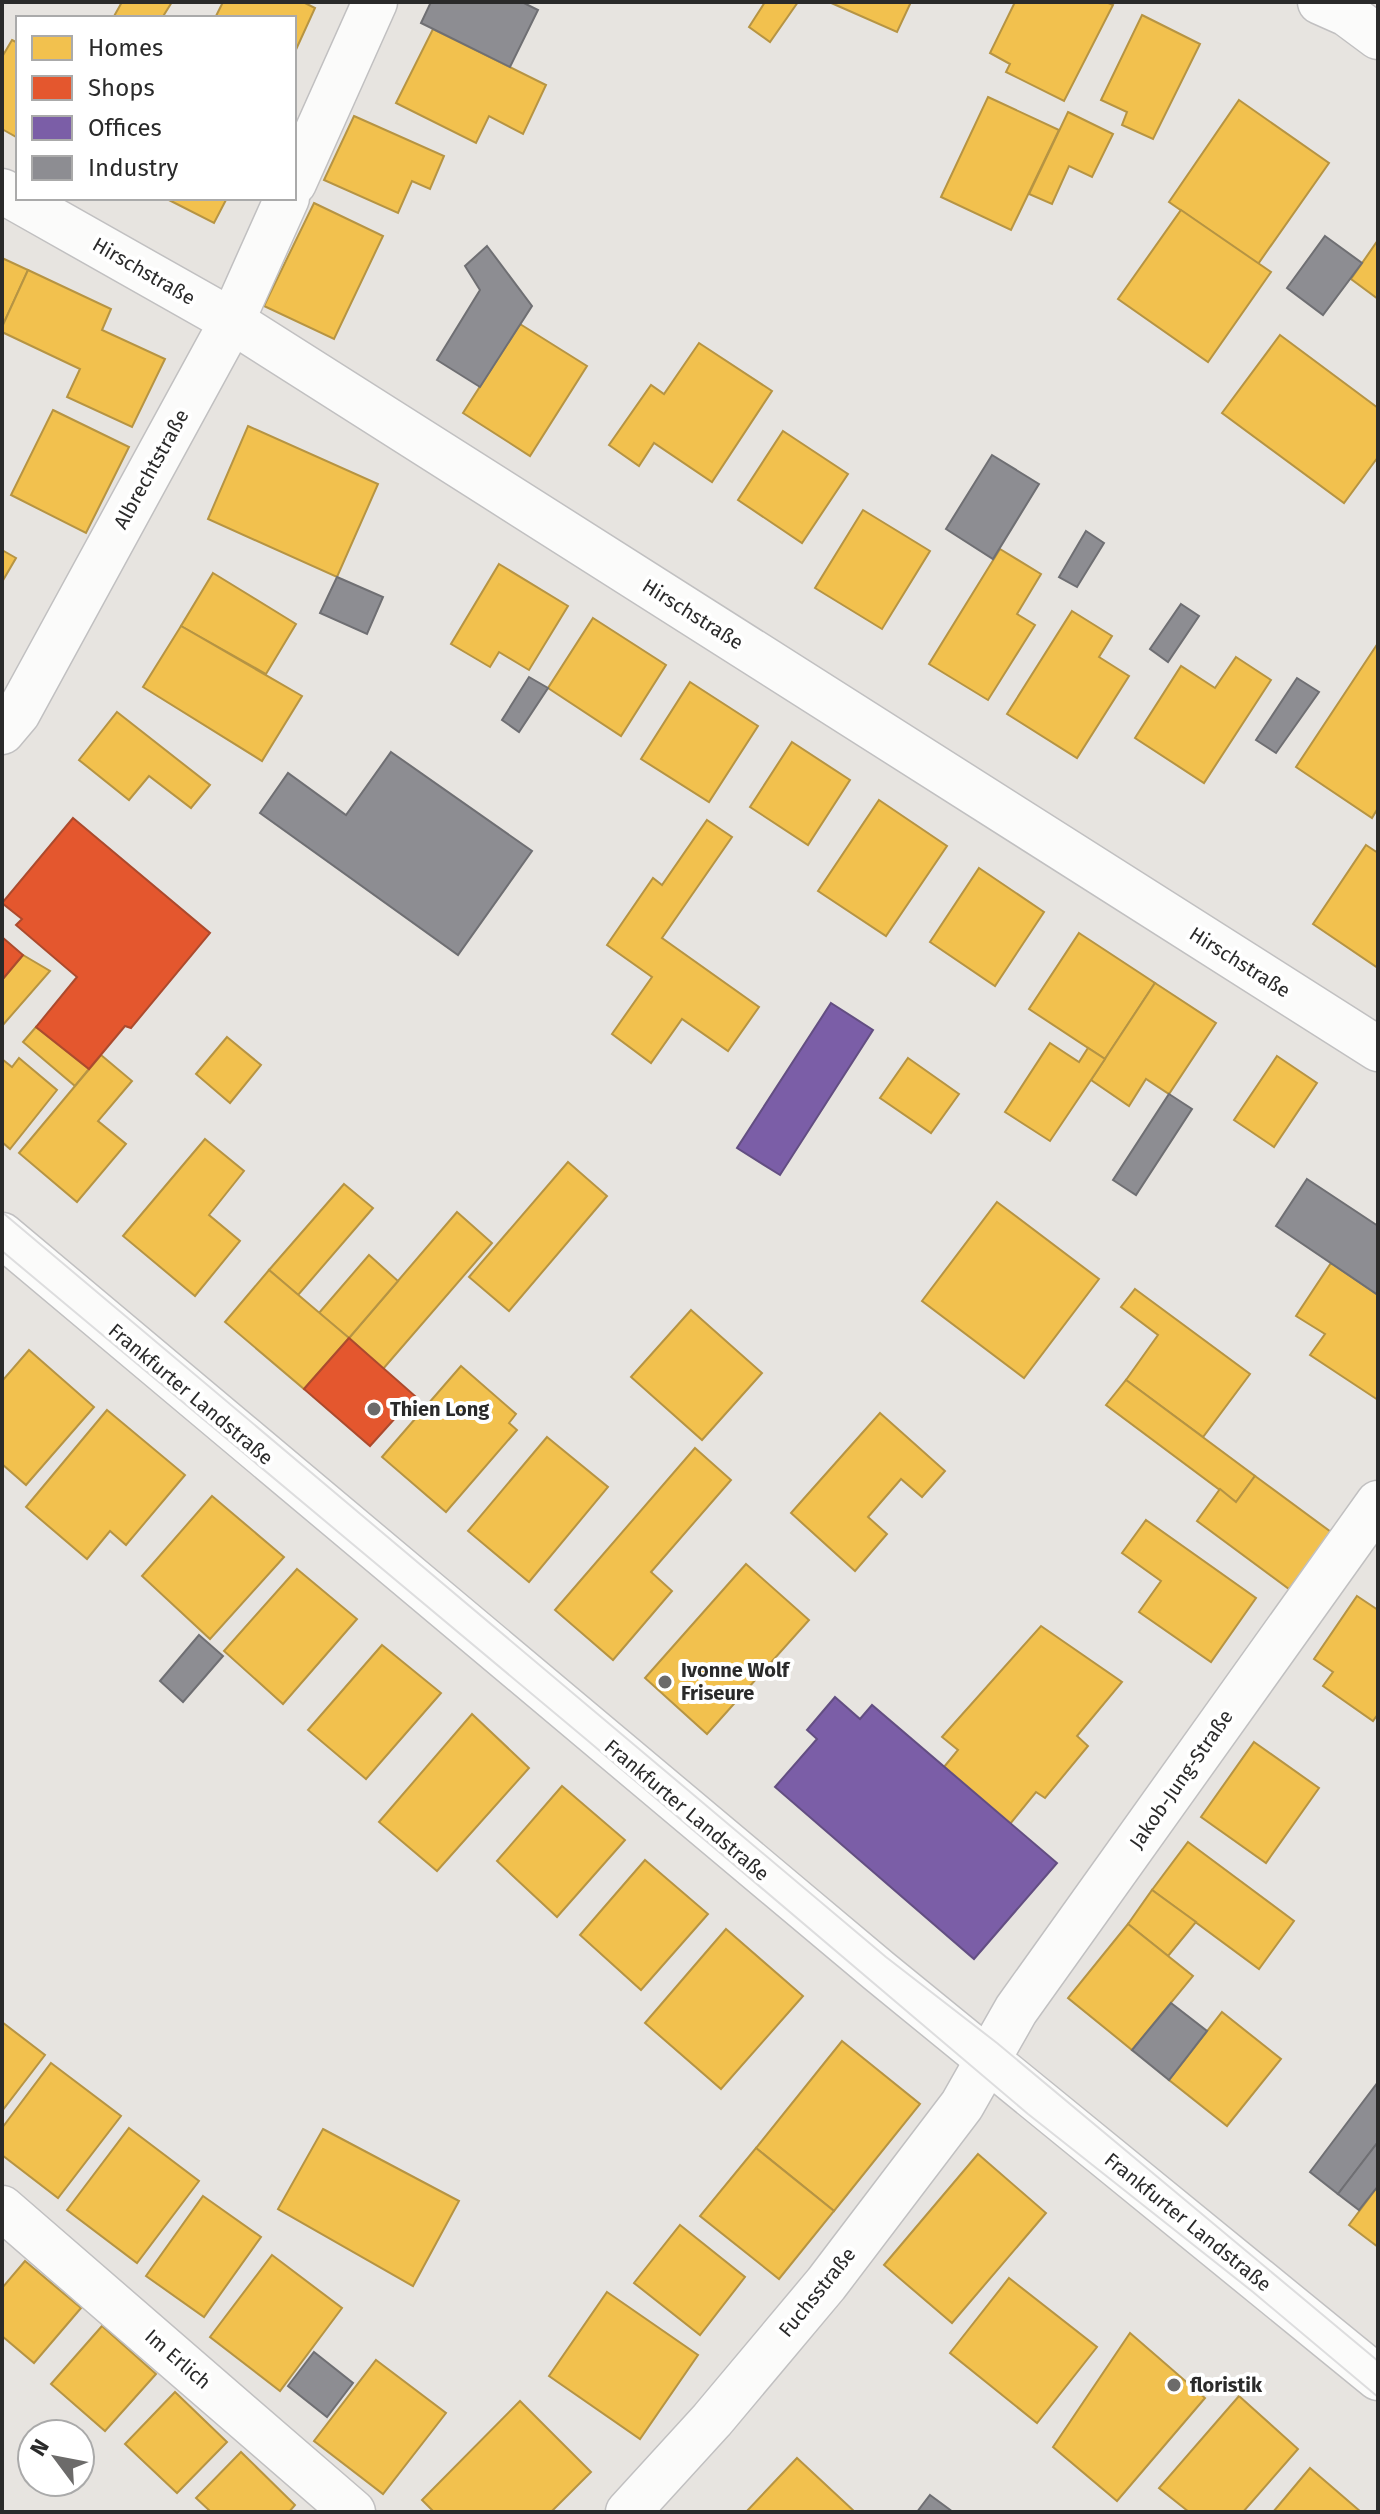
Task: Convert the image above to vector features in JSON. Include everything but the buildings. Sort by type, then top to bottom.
[{"type":"street","points":[[296,179],[375,2]]},
{"type":"street","points":[[1320,2],[1347,14],[1378,37]]},
{"type":"street","name":"Hirschstraße","points":[[18,200],[232,321],[1378,1049]]},
{"type":"street","name":"Albrechtstraße","points":[[2,732],[18,713],[232,321],[286,200]]},
{"type":"street","name":"Frankfurter Landstraße","points":[[2,1235],[879,1971],[1378,2378]]},
{"type":"street","name":"Jakob-Jung-Straße","points":[[989,2059],[1016,2010],[1374,1518]]},
{"type":"street","name":"Fuchsstraße","points":[[628,2512],[712,2420],[826,2284],[962,2105],[989,2059]]},
{"type":"street","name":"Im Erlich","points":[[2,2208],[353,2512]]},
{"type":"tram line","points":[[2,1212],[886,1957],[997,2043],[1378,2361]]},
{"type":"tram line","points":[[2,1251],[1028,2114],[1253,2292],[1378,2397]]},
{"type":"place","name":"Thien Long","points":[[374,1409]]},
{"type":"place","name":"Ivonne Wolf Friseure","points":[[665,1682]]},
{"type":"place","name":"floristik","points":[[1174,2385]]}]
